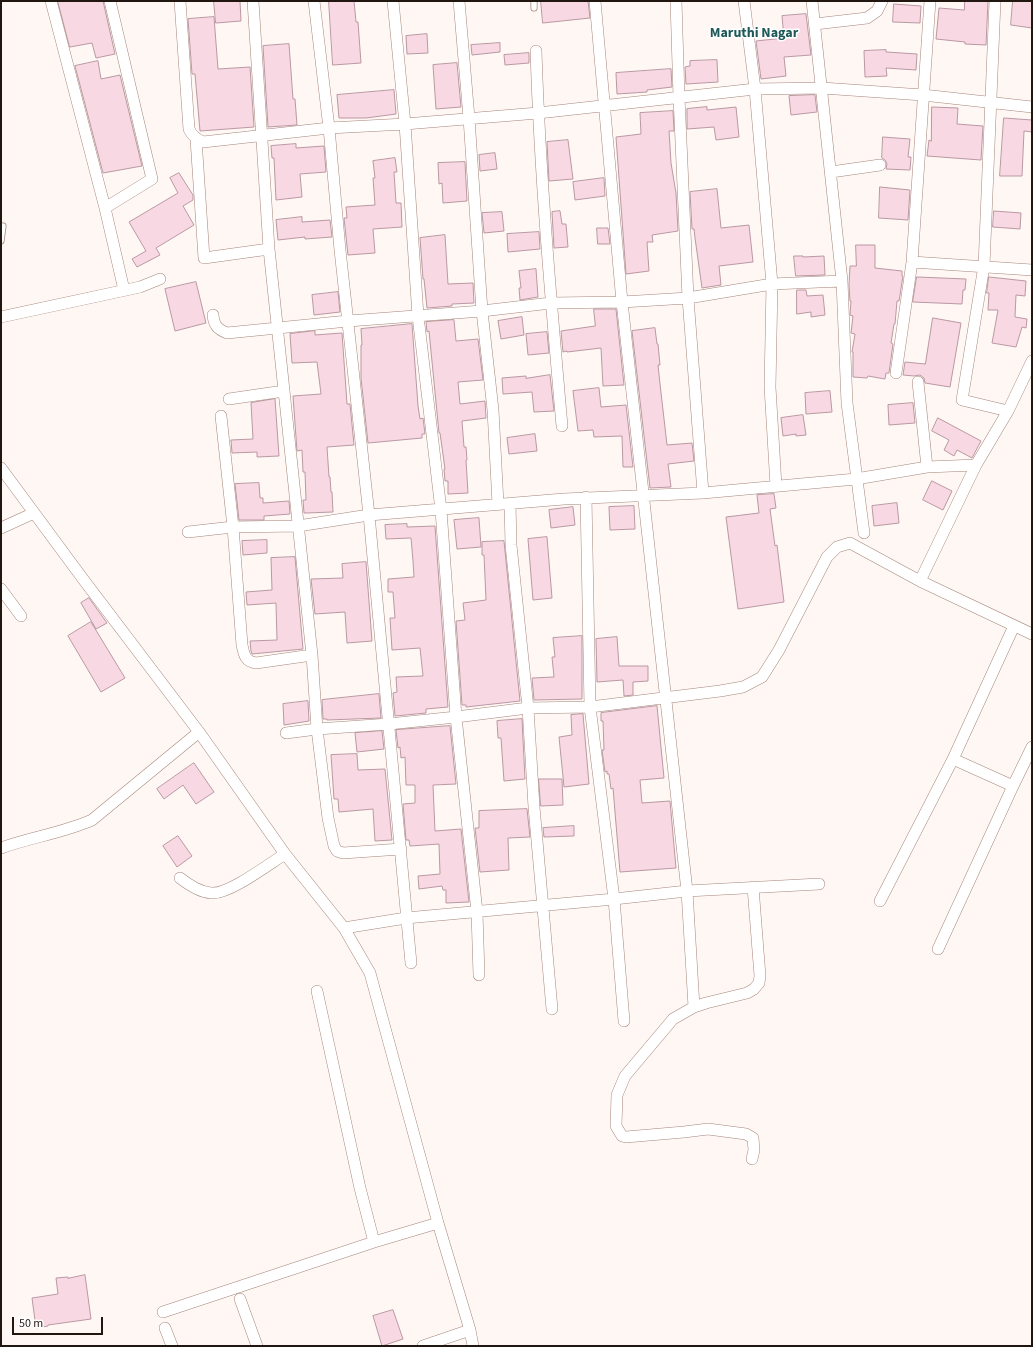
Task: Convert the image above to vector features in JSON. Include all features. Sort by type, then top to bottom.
[{"type":"street","points":[[51,1],[105,208],[124,290]]},
{"type":"street","points":[[105,208],[152,179],[110,1]]},
{"type":"street","points":[[180,1],[189,129],[196,139],[203,142],[330,128],[405,124],[604,107],[755,89],[822,88],[923,95],[1032,107]]},
{"type":"street","points":[[253,1],[269,250],[328,818],[334,846],[337,851],[343,853],[401,849]]},
{"type":"street","points":[[314,1],[330,128],[340,250],[369,515],[411,964]]},
{"type":"street","points":[[393,1],[405,124],[418,316],[441,510],[456,717],[477,912],[479,975]]},
{"type":"street","points":[[459,1],[469,118],[482,311],[493,410],[498,504]]},
{"type":"street","points":[[595,1],[622,302],[687,891],[694,1007]]},
{"type":"street","points":[[676,1],[688,298],[703,493]]},
{"type":"street","points":[[744,1],[755,89],[772,284],[770,387],[776,486]]},
{"type":"street","points":[[812,1],[842,281],[847,403],[864,533]]},
{"type":"street","points":[[815,24],[867,18],[877,11],[882,1]]},
{"type":"street","points":[[896,373],[912,262],[930,1]]},
{"type":"street","points":[[995,1],[984,266],[962,400],[1008,411]]},
{"type":"street","points":[[536,51],[538,113],[551,303],[562,426]]},
{"type":"street","points":[[196,139],[204,258],[269,250]]},
{"type":"street","points":[[831,172],[880,165]]},
{"type":"street","points":[[912,262],[1032,270]]},
{"type":"street","points":[[1,317],[140,287],[160,279]]},
{"type":"street","points":[[213,314],[214,323],[219,330],[227,333],[348,321],[482,311],[551,303],[622,302],[688,298],[772,284],[842,281]]},
{"type":"street","points":[[920,581],[976,465],[1008,411],[1032,361]]},
{"type":"street","points":[[918,382],[927,467]]},
{"type":"street","points":[[229,399],[284,391]]},
{"type":"street","points":[[222,416],[233,527],[242,645],[246,659],[250,662],[256,663],[312,655]]},
{"type":"street","points":[[188,532],[233,527],[298,526],[369,515],[586,497],[703,493],[856,479],[927,467],[976,465]]},
{"type":"street","points":[[1,468],[199,732],[285,854],[344,928],[370,973],[438,1223],[470,1330],[473,1346]]},
{"type":"street","points":[[586,497],[590,707],[614,899],[624,1021]]},
{"type":"street","points":[[510,503],[511,545],[528,708],[534,807],[552,1008]]},
{"type":"street","points":[[1,528],[34,513]]},
{"type":"street","points":[[286,733],[318,728],[389,724],[528,708],[590,707],[743,687],[762,677],[779,650],[827,557],[837,547],[850,543],[920,581],[1032,634]]},
{"type":"street","points":[[1,589],[21,616]]},
{"type":"street","points":[[880,901],[953,759],[1014,626]]},
{"type":"street","points":[[1,848],[14,843],[74,828],[92,820],[199,732]]},
{"type":"street","points":[[938,948],[1012,786],[1032,747]]},
{"type":"street","points":[[953,759],[1012,786]]},
{"type":"street","points":[[180,878],[192,888],[211,893],[220,892],[236,885],[285,854]]},
{"type":"street","points":[[344,928],[406,918],[687,891],[819,884]]},
{"type":"street","points":[[752,1159],[754,1150],[753,1138],[746,1134],[708,1129],[626,1137],[622,1136],[616,1126],[617,1096],[625,1076],[673,1019],[694,1007],[747,993],[759,983],[760,976],[753,888]]},
{"type":"street","points":[[317,991],[360,1188],[374,1242]]},
{"type":"street","points":[[163,1312],[374,1242],[438,1223]]},
{"type":"street","points":[[240,1298],[257,1346]]},
{"type":"street","points":[[165,1328],[172,1346]]},
{"type":"street","points":[[422,1346],[470,1330]]},
{"type":"lane","points":[[534,1],[534,8]]},
{"type":"lane","points":[[1,241],[2,226]]},
{"type":"building","points":[[58,1],[103,1],[115,54],[96,58],[92,43],[70,47]]},
{"type":"building","points":[[214,1],[240,1],[241,21],[216,23]]},
{"type":"building","points":[[329,1],[354,1],[356,22],[358,22],[361,63],[333,65]]},
{"type":"building","points":[[541,1],[588,1],[590,18],[543,23]]},
{"type":"building","points":[[965,1],[988,1],[986,45],[965,44],[965,42],[936,39],[939,8],[964,10]]},
{"type":"building","points":[[1013,1],[1032,1],[1032,28],[1011,25]]},
{"type":"building","points":[[894,4],[921,6],[920,23],[893,22]]},
{"type":"building","points":[[806,14],[811,55],[784,57],[786,76],[761,79],[756,41],[784,38],[782,16]]},
{"type":"building","points":[[214,17],[218,69],[250,67],[254,127],[200,131],[195,74],[192,74],[188,19]]},
{"type":"building","points":[[427,34],[428,53],[407,54],[406,36]]},
{"type":"building","points":[[500,43],[500,52],[472,55],[471,45]]},
{"type":"building","points":[[289,44],[293,99],[295,99],[297,125],[268,127],[263,46]]},
{"type":"building","points":[[886,50],[886,52],[917,54],[916,70],[886,68],[887,76],[865,77],[864,51]]},
{"type":"building","points":[[529,53],[529,63],[505,65],[504,55]]},
{"type":"building","points":[[717,60],[718,82],[686,84],[685,67],[690,66],[690,61]]},
{"type":"building","points":[[98,61],[101,79],[120,75],[142,166],[103,173],[75,66]]},
{"type":"building","points":[[457,63],[461,107],[436,109],[433,65]]},
{"type":"building","points":[[671,69],[672,87],[647,90],[647,92],[617,94],[616,73]]},
{"type":"building","points":[[394,90],[396,114],[366,118],[339,118],[337,95]]},
{"type":"building","points":[[815,95],[817,112],[791,115],[789,96]]},
{"type":"building","points":[[707,107],[707,110],[736,107],[739,137],[716,140],[714,127],[687,129],[687,109]]},
{"type":"building","points":[[932,107],[958,108],[957,124],[983,126],[981,160],[927,156],[929,140],[931,141]]},
{"type":"building","points":[[673,111],[674,131],[669,131],[671,163],[676,193],[678,231],[652,235],[653,242],[647,242],[649,271],[626,274],[616,137],[641,134],[640,113]]},
{"type":"building","points":[[1004,118],[1032,120],[1032,132],[1024,131],[1022,176],[1000,176]]},
{"type":"building","points":[[883,137],[910,139],[908,157],[911,157],[910,170],[886,169],[887,164],[882,158]]},
{"type":"building","points":[[568,140],[573,179],[549,181],[547,142]]},
{"type":"building","points":[[296,144],[296,148],[324,146],[326,172],[300,174],[302,197],[276,200],[274,158],[272,158],[271,146]]},
{"type":"building","points":[[495,153],[497,169],[480,171],[479,155]]},
{"type":"building","points":[[395,158],[397,172],[394,172],[396,203],[401,203],[402,227],[373,229],[375,253],[348,255],[344,218],[347,218],[346,207],[375,205],[373,178],[375,178],[373,161]]},
{"type":"building","points":[[465,162],[467,201],[443,203],[442,183],[439,184],[438,163]]},
{"type":"building","points":[[179,173],[193,195],[193,200],[183,206],[194,225],[156,248],[160,255],[137,267],[132,259],[146,251],[129,222],[178,193],[170,178]]},
{"type":"building","points":[[604,178],[605,196],[575,200],[573,182]]},
{"type":"building","points":[[880,187],[910,190],[908,220],[879,218]]},
{"type":"building","points":[[717,189],[721,228],[749,225],[753,262],[719,266],[721,285],[702,288],[694,229],[692,229],[690,192]]},
{"type":"building","points":[[560,211],[562,224],[566,224],[568,247],[554,248],[552,212]]},
{"type":"building","points":[[994,211],[1021,213],[1020,229],[993,227]]},
{"type":"building","points":[[502,212],[504,231],[484,233],[482,213]]},
{"type":"building","points":[[302,217],[302,222],[330,220],[332,237],[305,239],[305,237],[278,240],[276,220]]},
{"type":"building","points":[[597,228],[608,228],[610,244],[598,244]]},
{"type":"building","points":[[539,232],[540,249],[508,252],[507,234]]},
{"type":"building","points":[[445,235],[448,284],[473,283],[474,303],[452,304],[452,306],[427,308],[420,238]]},
{"type":"building","points":[[856,245],[875,245],[875,268],[902,271],[903,276],[899,301],[897,301],[895,324],[891,343],[893,344],[889,373],[886,373],[885,379],[868,376],[867,378],[853,377],[852,352],[855,334],[851,333],[853,316],[850,315],[851,301],[849,285],[850,266],[856,266]]},
{"type":"building","points":[[794,256],[824,256],[825,275],[796,276]]},
{"type":"building","points":[[536,269],[538,297],[520,300],[519,288],[521,288],[519,271]]},
{"type":"building","points":[[917,277],[966,279],[965,290],[963,290],[962,304],[913,302]]},
{"type":"building","points":[[989,277],[1026,281],[1025,296],[1016,295],[1015,317],[1027,319],[1026,328],[1022,327],[1016,347],[992,343],[998,310],[988,310],[989,293],[987,293]]},
{"type":"building","points":[[196,282],[206,323],[175,331],[165,289]]},
{"type":"building","points":[[797,290],[806,290],[807,296],[823,295],[825,315],[811,317],[811,312],[797,314]]},
{"type":"building","points":[[338,292],[340,312],[314,315],[312,295]]},
{"type":"building","points":[[594,309],[616,309],[624,385],[603,386],[601,348],[563,352],[561,331],[595,326]]},
{"type":"building","points":[[522,317],[524,335],[501,339],[498,321]]},
{"type":"building","points":[[933,318],[961,323],[950,387],[925,383],[924,378],[920,375],[903,375],[905,362],[925,364]]},
{"type":"building","points":[[454,320],[456,341],[478,339],[483,380],[458,382],[460,404],[485,401],[486,418],[462,421],[464,447],[466,447],[468,493],[448,494],[448,481],[445,481],[445,469],[439,433],[429,331],[427,332],[426,322]]},
{"type":"building","points":[[412,324],[418,406],[420,419],[423,418],[425,434],[422,434],[422,438],[368,443],[361,378],[361,329]]},
{"type":"building","points":[[655,328],[658,344],[660,365],[658,365],[667,445],[692,443],[694,461],[668,464],[671,487],[650,488],[632,331]]},
{"type":"building","points":[[315,331],[315,335],[342,333],[347,404],[350,404],[354,445],[327,447],[333,512],[304,513],[303,500],[306,500],[305,472],[303,472],[302,450],[297,451],[293,396],[321,394],[317,362],[292,363],[290,334]]},
{"type":"building","points":[[547,332],[549,353],[528,355],[526,334]]},
{"type":"building","points":[[550,375],[554,411],[534,412],[532,392],[503,394],[502,378],[526,376],[526,378]]},
{"type":"building","points":[[599,388],[601,407],[626,405],[633,467],[623,467],[622,436],[594,437],[593,430],[578,431],[573,391]]},
{"type":"building","points":[[830,391],[832,412],[806,414],[805,393]]},
{"type":"building","points":[[275,399],[279,456],[257,457],[257,452],[232,453],[231,440],[253,439],[251,403]]},
{"type":"building","points":[[913,403],[915,423],[889,425],[888,405]]},
{"type":"building","points":[[803,415],[806,435],[796,436],[796,434],[783,436],[781,418]]},
{"type":"building","points":[[938,418],[981,441],[972,458],[957,450],[954,456],[944,450],[949,440],[932,431]]},
{"type":"building","points":[[535,434],[537,451],[509,454],[507,438]]},
{"type":"building","points":[[932,481],[952,491],[943,510],[923,500]]},
{"type":"building","points":[[259,483],[260,498],[263,498],[263,503],[289,501],[290,514],[264,516],[264,520],[239,520],[235,484]]},
{"type":"building","points":[[774,494],[776,508],[770,509],[775,546],[777,545],[784,602],[738,609],[726,517],[759,513],[757,495]]},
{"type":"building","points":[[897,503],[899,523],[874,526],[872,506]]},
{"type":"building","points":[[634,506],[635,529],[610,530],[609,507]]},
{"type":"building","points":[[573,507],[575,525],[551,528],[549,510]]},
{"type":"building","points":[[479,518],[481,547],[457,549],[454,520]]},
{"type":"building","points":[[407,524],[407,527],[435,526],[448,707],[426,709],[426,713],[395,716],[393,693],[397,692],[396,677],[423,676],[420,648],[392,650],[390,618],[395,618],[393,592],[388,592],[388,579],[414,577],[411,538],[386,539],[385,525]]},
{"type":"building","points":[[547,537],[552,598],[533,600],[528,539]]},
{"type":"building","points":[[267,540],[267,553],[243,555],[242,541]]},
{"type":"building","points":[[504,541],[520,701],[466,707],[466,705],[462,705],[456,621],[465,620],[463,603],[486,600],[482,542]]},
{"type":"building","points":[[295,557],[303,649],[252,654],[250,641],[277,640],[276,603],[247,605],[246,592],[272,590],[271,558]]},
{"type":"building","points":[[366,562],[372,641],[347,643],[345,612],[315,614],[311,579],[343,578],[342,564]]},
{"type":"building","points":[[89,598],[107,623],[96,629],[81,603]]},
{"type":"building","points":[[91,622],[125,678],[101,692],[68,636]]},
{"type":"building","points":[[582,636],[582,699],[534,700],[532,678],[554,677],[552,657],[555,657],[553,638]]},
{"type":"building","points":[[617,637],[619,666],[648,666],[648,681],[633,682],[633,695],[624,696],[623,680],[597,682],[596,639]]},
{"type":"building","points":[[379,694],[381,718],[323,719],[322,700]]},
{"type":"building","points":[[308,701],[309,721],[284,725],[283,704]]},
{"type":"building","points":[[657,706],[664,778],[640,780],[642,803],[670,801],[676,868],[620,872],[613,788],[611,789],[609,774],[607,774],[607,771],[605,772],[602,750],[604,750],[603,721],[601,721],[601,713]]},
{"type":"building","points":[[583,714],[589,784],[564,787],[559,737],[572,735],[571,715]]},
{"type":"building","points":[[522,719],[525,779],[504,781],[501,738],[498,738],[497,721]]},
{"type":"building","points":[[450,726],[456,784],[433,785],[435,831],[461,829],[469,902],[446,903],[446,890],[443,890],[442,886],[419,889],[418,876],[440,874],[439,844],[410,846],[409,840],[406,840],[403,804],[415,803],[415,785],[406,785],[405,757],[401,758],[396,730]]},
{"type":"building","points":[[382,731],[384,749],[357,752],[355,733]]},
{"type":"building","points":[[357,754],[358,770],[385,769],[392,840],[375,841],[373,809],[339,812],[338,799],[334,799],[331,755]]},
{"type":"building","points":[[194,763],[214,792],[196,804],[183,785],[164,799],[157,789]]},
{"type":"building","points":[[539,779],[562,779],[563,805],[541,806]]},
{"type":"building","points":[[527,809],[530,837],[508,838],[509,870],[480,872],[475,828],[479,828],[479,811]]},
{"type":"building","points":[[574,826],[574,836],[544,837],[543,828]]},
{"type":"building","points":[[178,836],[192,856],[177,867],[163,846]]},
{"type":"building","points":[[85,1275],[91,1319],[36,1328],[32,1298],[58,1294],[56,1278],[68,1278]]},
{"type":"building","points":[[393,1310],[403,1339],[382,1346],[373,1316]]},
{"type":"district","name":"Maruthi Nagar","points":[[754,34]]}]
